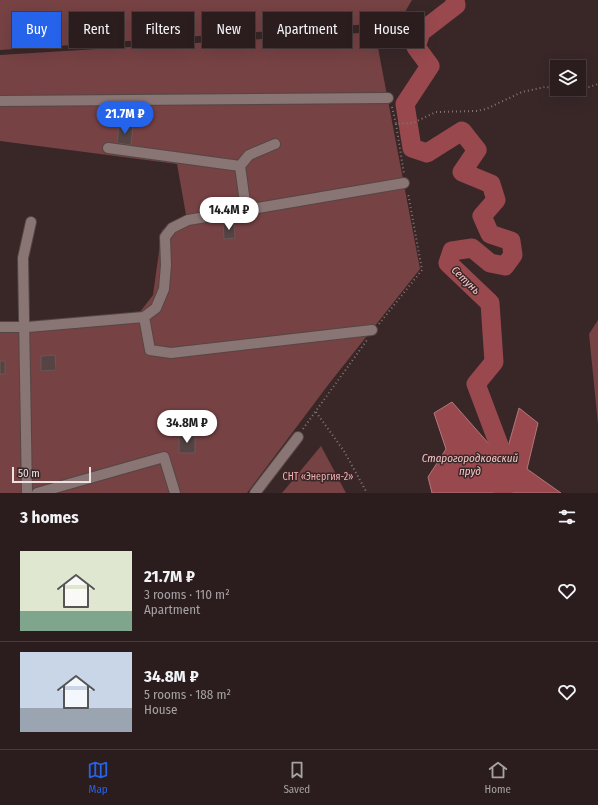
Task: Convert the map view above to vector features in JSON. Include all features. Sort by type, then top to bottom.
[{"type":"lane","points":[[0,100],[388,98]]},
{"type":"lane","points":[[246,210],[240,166],[249,155],[275,144]]},
{"type":"lane","points":[[108,148],[240,166]]},
{"type":"lane","points":[[0,327],[24,328],[144,317],[156,308],[164,289],[166,264],[165,237],[172,228],[188,220],[405,182]]},
{"type":"lane","points":[[27,493],[23,258],[31,222]]},
{"type":"lane","points":[[144,317],[150,350],[171,353],[374,330]]},
{"type":"lane","points":[[255,493],[298,437]]},
{"type":"lane","points":[[37,493],[164,457],[175,493]]},
{"type":"path","points":[[586,88],[598,84]]},
{"type":"path","points":[[396,124],[412,123],[436,112],[477,111],[486,109],[522,92],[545,87],[550,87]]},
{"type":"path","points":[[298,437],[374,330],[422,270],[405,182],[396,124],[391,100],[388,98]]},
{"type":"path","points":[[316,412],[344,451],[367,493]]},
{"type":"green space","points":[[0,0],[412,0],[405,12],[360,12],[360,25],[352,25],[352,12],[263,12],[263,32],[255,32],[255,12],[202,12],[202,36],[194,36],[194,12],[132,12],[132,41],[124,41],[124,12],[69,12],[69,45],[61,46],[61,12],[12,12],[12,48],[28,48],[0,50]]},
{"type":"green space","points":[[352,33],[360,33],[360,48],[378,48],[420,269],[328,385],[247,493],[0,493],[0,327],[28,327],[140,312],[153,295],[162,230],[186,215],[177,164],[0,141],[0,55],[132,47],[194,48],[194,43],[202,43],[202,48],[255,48],[255,39],[263,39],[263,48],[352,48]]},
{"type":"green space","points":[[598,320],[598,424],[589,334]]},
{"type":"green space","name":"СНТ «Энергия-2»","points":[[321,446],[346,493],[282,493]]},
{"type":"water","name":"Старогородковский пруд","points":[[452,402],[504,461],[519,408],[538,423],[527,469],[561,493],[432,493],[428,477],[446,449],[434,413]]},
{"type":"building","points":[[119,125],[133,126],[131,145],[117,143]]},
{"type":"building","points":[[223,223],[234,223],[235,238],[224,239]]},
{"type":"building","points":[[55,355],[56,370],[41,371],[41,356]]},
{"type":"building","points":[[0,361],[5,361],[5,374],[0,374]]},
{"type":"building","points":[[179,436],[195,436],[195,453],[179,453]]},
{"type":"waterway","name":"Сетунь","points":[[455,0],[456,5],[421,32],[416,47],[430,66],[405,104],[412,148],[427,153],[462,131],[477,150],[462,172],[491,184],[496,200],[482,216],[490,234],[511,241],[513,255],[505,266],[490,263],[472,248],[452,251],[448,263],[490,303],[494,362],[476,384],[505,461],[503,493]]}]
